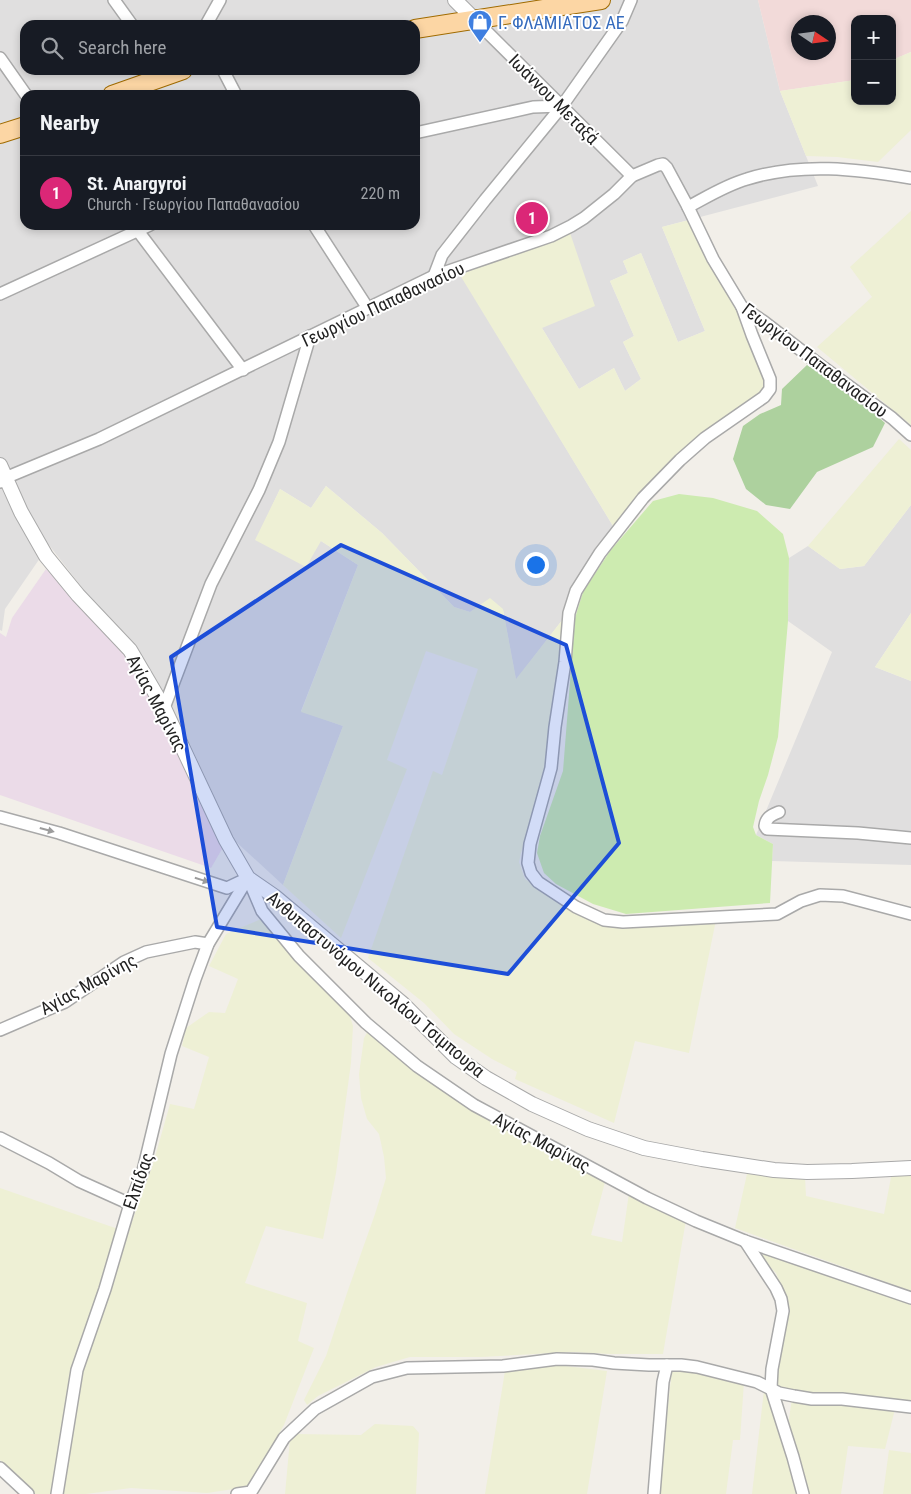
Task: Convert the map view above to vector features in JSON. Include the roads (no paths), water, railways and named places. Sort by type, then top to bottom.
[{"type":"main road","points":[[420,28],[599,0]]},
{"type":"main road","points":[[125,90],[165,75]]},
{"type":"main road","points":[[0,134],[20,128]]},
{"type":"street","points":[[114,0],[128,20]]},
{"type":"street","points":[[209,20],[220,0]]},
{"type":"street","name":"Ιωάννου Μεταξά","points":[[455,0],[632,176]]},
{"type":"street","points":[[434,276],[442,255],[562,106],[622,20],[631,0]]},
{"type":"street","points":[[0,58],[22,90]]},
{"type":"street","points":[[226,75],[233,90]]},
{"type":"street","points":[[420,132],[533,107],[562,106]]},
{"type":"street","name":"Γεωργίου Παπαθανασίου","points":[[2,475],[99,439],[434,276],[551,236],[571,226],[614,194],[632,176],[663,164],[688,206],[713,259],[742,307],[892,418],[911,435]]},
{"type":"street","points":[[688,206],[747,179],[799,170],[838,169],[911,178]]},
{"type":"street","points":[[317,230],[367,308]]},
{"type":"street","points":[[0,294],[138,231],[242,370]]},
{"type":"street","points":[[742,307],[770,379],[770,389],[764,396],[705,438],[662,478],[627,517],[600,553],[576,591],[569,613],[565,662],[551,768],[530,844],[528,863],[531,873],[538,882],[576,907],[604,920],[623,922],[777,914],[801,901],[820,895],[843,896],[911,914]]},
{"type":"street","points":[[164,708],[211,584],[258,490],[279,442],[310,336]]},
{"type":"street","name":"Αγίας Μαρίνας","points":[[2,475],[20,512],[46,556],[78,595],[130,650],[164,708],[226,840],[248,878],[262,911],[299,956],[366,1023],[417,1066],[474,1105],[647,1198],[745,1241],[911,1298]]},
{"type":"street","points":[[779,812],[768,817],[765,822],[767,829],[858,833],[911,838]]},
{"type":"street","points":[[0,817],[59,833],[228,888],[248,878]]},
{"type":"street","name":"Ελπίδας","points":[[57,1494],[77,1370],[130,1204],[143,1171],[171,1054],[208,944],[248,878]]},
{"type":"street","name":"Ανθυπαστυνόμου Νικολάου Τσιμπουρα","points":[[248,878],[274,896],[402,1004],[456,1057],[510,1093],[560,1117],[588,1129],[644,1148],[702,1160],[765,1169],[806,1172],[911,1168]]},
{"type":"street","name":"Αγίας Μαρίνης","points":[[0,1030],[65,1002],[124,962],[146,952],[196,942],[208,944]]},
{"type":"street","points":[[0,1138],[79,1181],[130,1204]]},
{"type":"street","points":[[745,1241],[776,1288],[781,1300],[782,1311],[772,1370],[771,1388],[803,1494]]},
{"type":"street","points":[[237,1494],[251,1492],[284,1438],[315,1409],[372,1377],[407,1368],[503,1366],[558,1359],[697,1367],[757,1382],[779,1393],[812,1399],[842,1399],[911,1407]]},
{"type":"street","points":[[654,1494],[663,1382],[667,1365]]},
{"type":"street","points":[[0,1468],[28,1494]]},
{"type":"place","name":"Γ. ΦΛΑΜΙΑΤΟΣ ΑΕ","points":[[480,43]]},
{"type":"place","name":"St. Anargyroi","points":[[532,218]]}]
